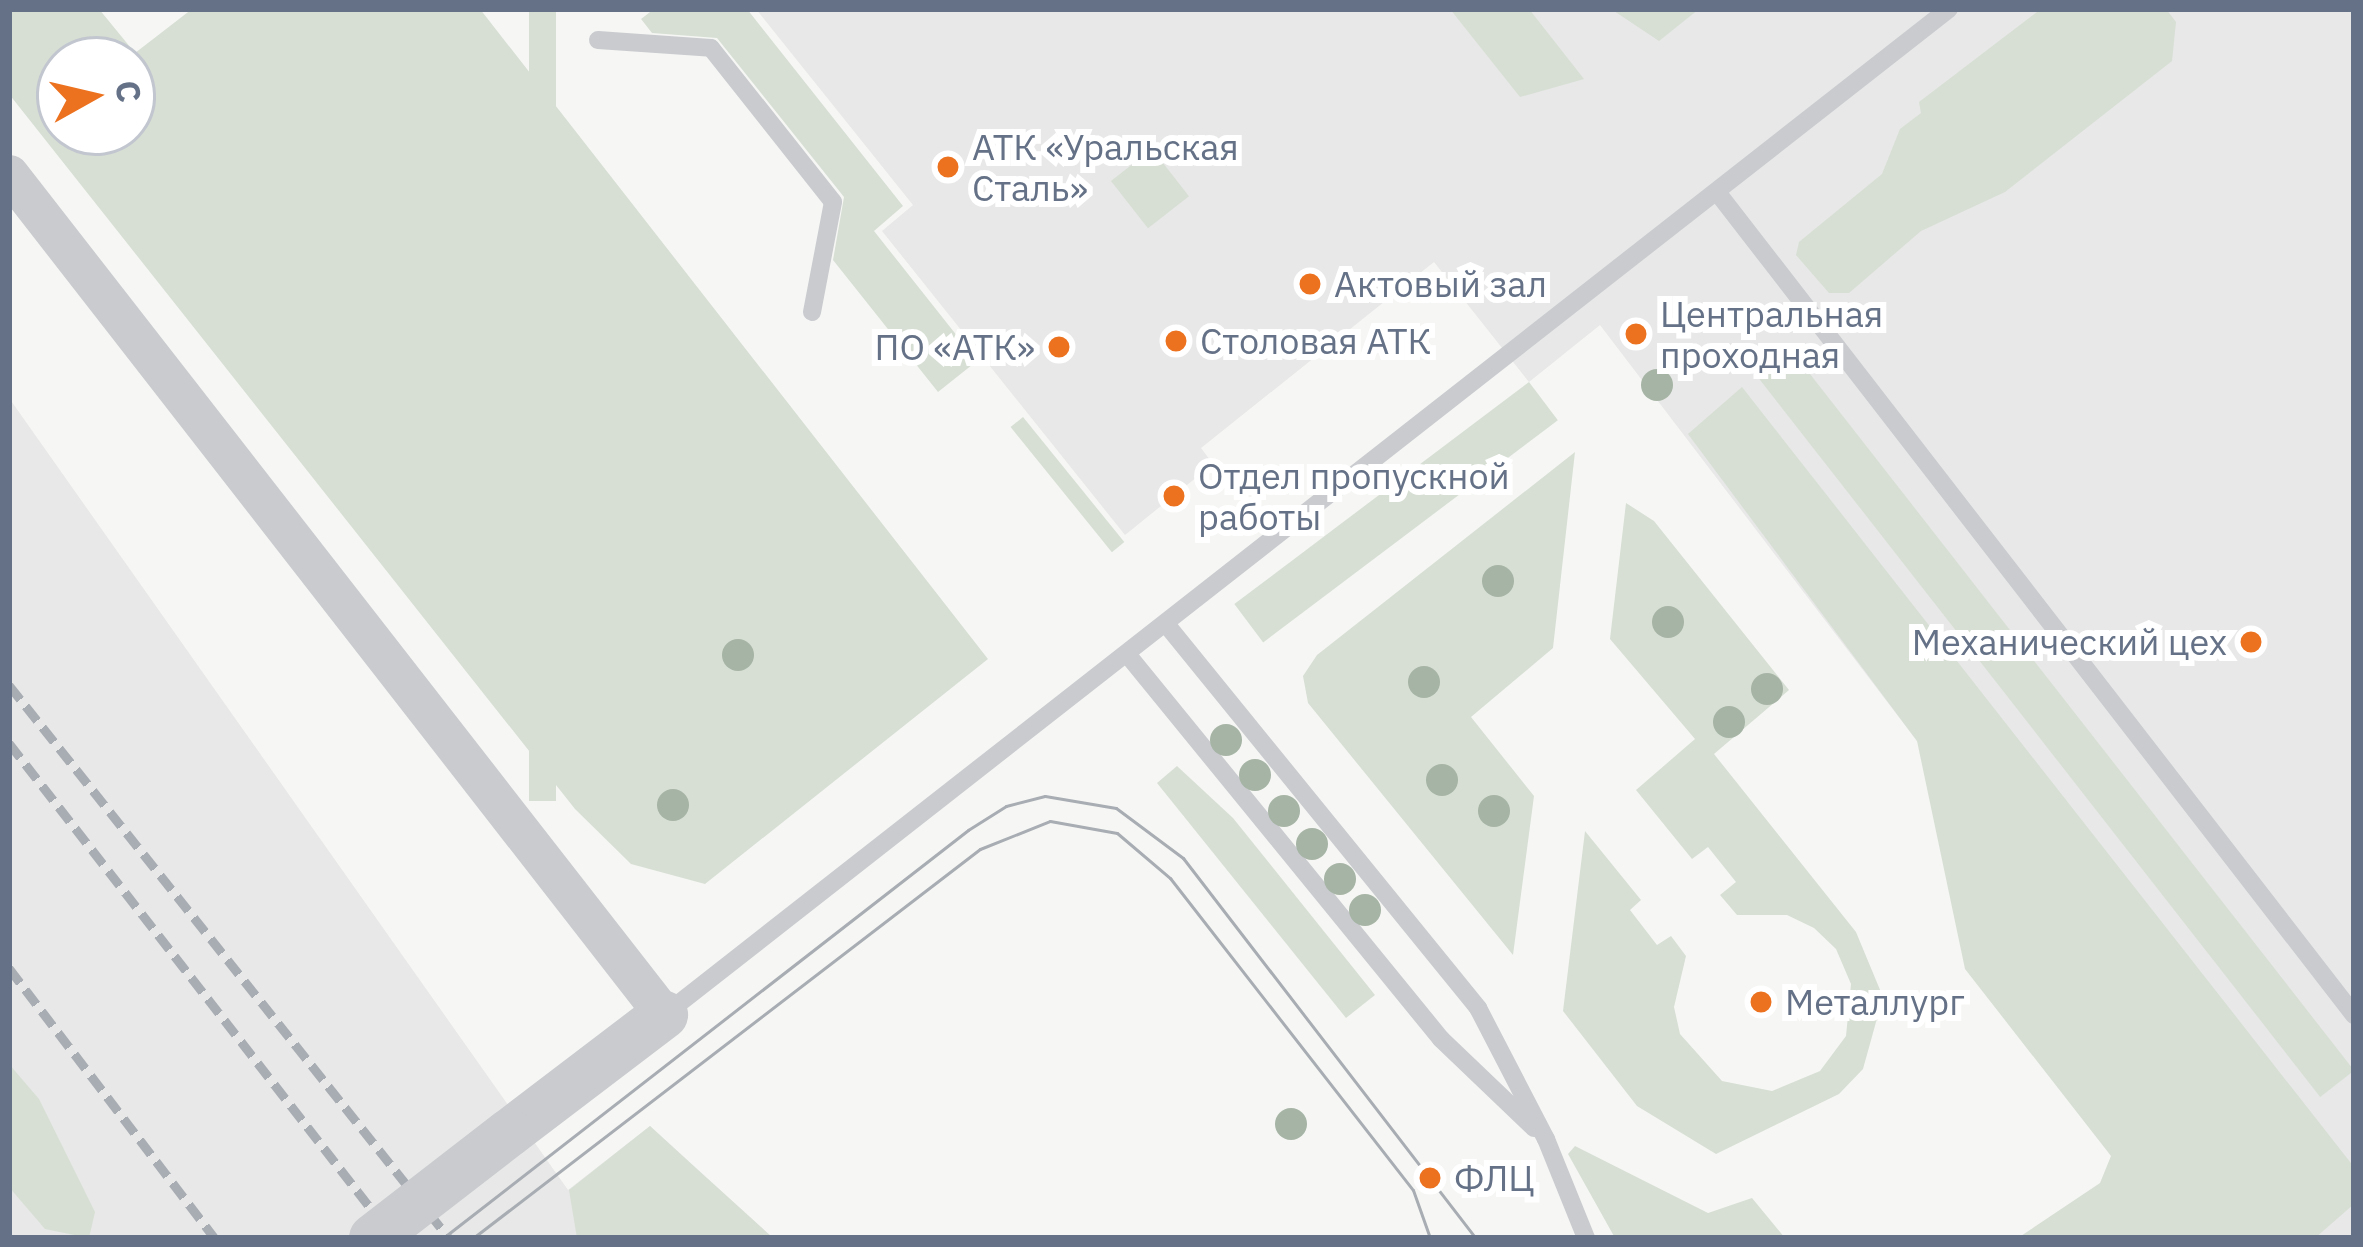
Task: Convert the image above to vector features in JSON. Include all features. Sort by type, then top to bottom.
[{"type":"street","points":[[9,174],[664,1015],[373,1238]]},
{"type":"lane","points":[[664,1015],[1949,9]]},
{"type":"lane","points":[[598,40],[711,49],[832,202],[812,312]]},
{"type":"lane","points":[[1718,192],[2354,1015]]},
{"type":"lane","points":[[1166,624],[1478,1008],[1546,1139],[1586,1238]]},
{"type":"lane","points":[[1127,654],[1441,1039],[1546,1139]]},
{"type":"shaded area","points":[[9,9],[99,9],[121,36],[36,36],[36,128],[9,94]]},
{"type":"shaded area","points":[[192,9],[480,9],[988,659],[705,884],[631,864],[575,809],[58,156],[156,156],[156,37]]},
{"type":"shaded area","points":[[529,9],[556,9],[556,801],[529,801]]},
{"type":"shaded area","points":[[654,9],[747,9],[903,206],[874,231],[977,361],[938,392],[833,260],[844,197],[717,38],[652,33],[641,19]]},
{"type":"shaded area","points":[[756,9],[2354,9],[2354,1238],[2315,1238],[1917,741],[1600,325],[1529,382],[1434,262],[1201,448],[1213,464],[1125,535],[882,231],[913,205]]},
{"type":"shaded area","points":[[1450,9],[1529,9],[1584,79],[1520,97]]},
{"type":"shaded area","points":[[1611,9],[1699,9],[1659,41]]},
{"type":"shaded area","points":[[2041,9],[2166,9],[2176,22],[2172,61],[2005,192],[1921,231],[1849,293],[1829,293],[1796,255],[1799,242],[1882,174],[1900,129],[1921,113],[1919,102]]},
{"type":"shaded area","points":[[1152,149],[1189,196],[1148,228],[1111,181]]},
{"type":"shaded area","points":[[1792,351],[2354,1070],[2320,1097],[1758,377]]},
{"type":"shaded area","points":[[1529,382],[1558,420],[1263,642],[1234,604]]},
{"type":"shaded area","points":[[1742,387],[2354,1167],[2354,1204],[2315,1238],[2018,1238],[2100,1183],[2111,1156],[1965,969],[1917,741],[1688,434]]},
{"type":"shaded area","points":[[9,398],[568,1190],[650,1126],[773,1238],[9,1238]]},
{"type":"shaded area","points":[[1023,417],[1124,542],[1112,552],[1011,427]]},
{"type":"shaded area","points":[[1575,452],[1553,648],[1471,717],[1534,796],[1513,955],[1308,703],[1303,676],[1317,655]]},
{"type":"shaded area","points":[[1626,503],[1654,521],[1789,690],[1714,754],[1856,932],[1883,997],[1863,1069],[1839,1094],[1716,1154],[1637,1106],[1563,1011],[1585,831],[1641,900],[1630,910],[1657,945],[1671,936],[1686,956],[1674,1007],[1680,1034],[1722,1081],[1772,1091],[1820,1071],[1846,1036],[1851,984],[1836,949],[1814,928],[1787,915],[1737,915],[1720,895],[1736,882],[1708,847],[1692,859],[1636,790],[1695,739],[1610,639]]},
{"type":"shaded area","points":[[1177,766],[1233,818],[1375,995],[1346,1018],[1157,783]]},
{"type":"shaded area","points":[[9,1064],[39,1099],[95,1212],[89,1238],[45,1229],[9,1187]]},
{"type":"shaded area","points":[[650,1126],[773,1238],[577,1238],[569,1190]]},
{"type":"shaded area","points":[[1575,1146],[1708,1213],[1752,1198],[1785,1238],[1615,1238],[1568,1154]]},
{"type":"tram line","points":[[443,1238],[968,830],[1006,806],[1045,796],[1116,808],[1183,858],[1476,1238]]},
{"type":"tram line","points":[[473,1238],[980,849],[1050,821],[1117,833],[1170,878],[1413,1190],[1430,1238]]},
{"type":"railway","points":[[9,685],[449,1238]]},
{"type":"railway","points":[[9,743],[394,1238]]},
{"type":"railway","points":[[9,968],[215,1238]]},
{"type":"place","name":"АТК «Уральская Сталь»","points":[[948,167]]},
{"type":"place","name":"Актовый зал","points":[[1310,284]]},
{"type":"place","name":"Центральная проходная","points":[[1636,334]]},
{"type":"place","name":"Столовая АТК","points":[[1176,341]]},
{"type":"place","name":"ПО «АТК»","points":[[1059,347]]},
{"type":"place","name":"Отдел пропускной работы","points":[[1174,496]]},
{"type":"place","name":"Механический цех","points":[[2251,642]]},
{"type":"place","name":"Металлург","points":[[1761,1002]]},
{"type":"place","name":"ФЛЦ","points":[[1430,1178]]}]
